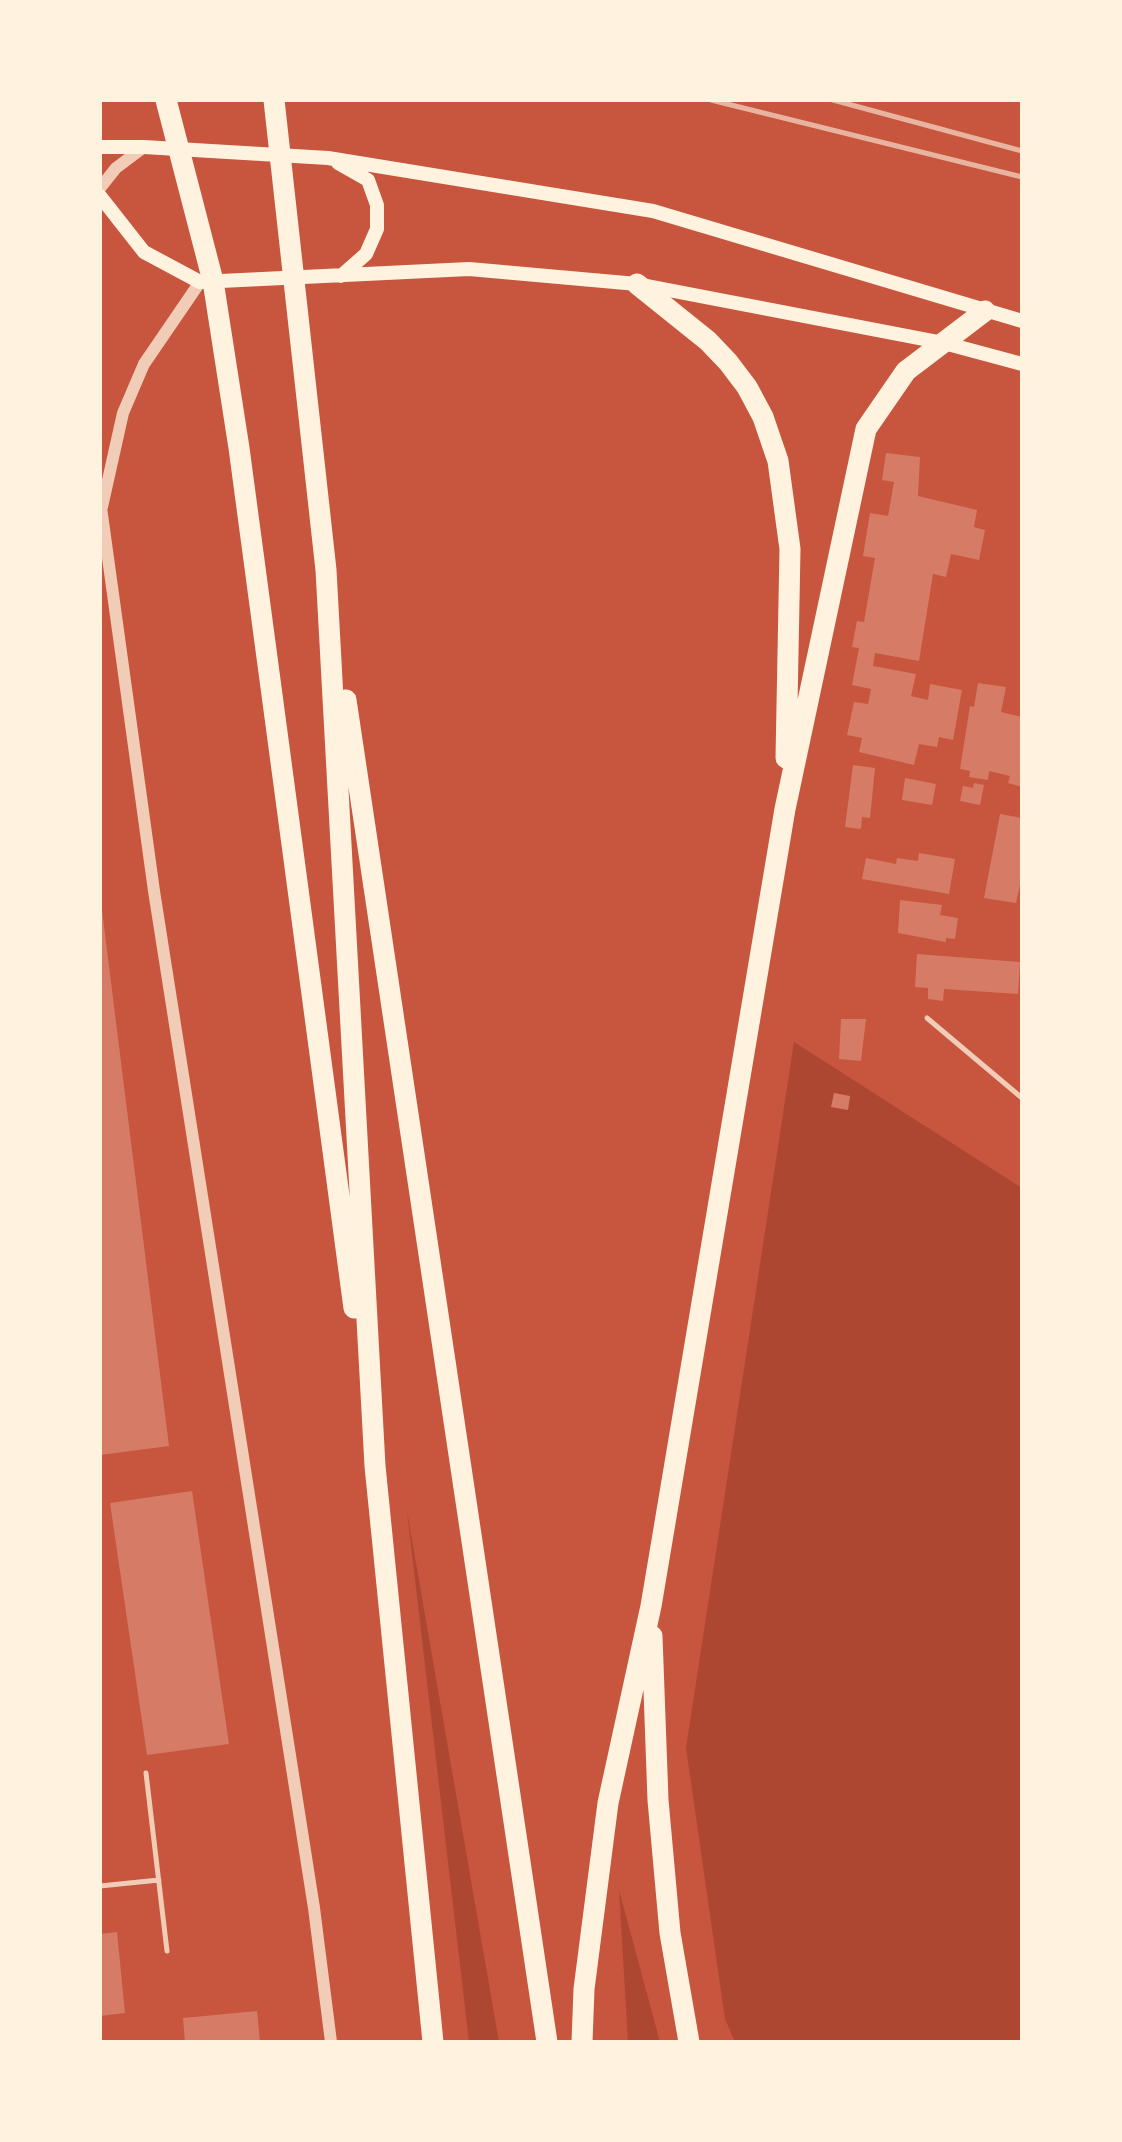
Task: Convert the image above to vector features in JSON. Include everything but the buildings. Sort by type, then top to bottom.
[{"type":"highway","points":[[166,100],[213,281],[239,448],[375,1466],[433,2042]]},
{"type":"highway","points":[[274,100],[326,570],[547,2042]]},
{"type":"highway","points":[[637,284],[708,341],[728,362],[747,387],[763,417],[778,461],[790,549],[785,809]]},
{"type":"highway","points":[[582,2042],[584,1989],[608,1803],[651,1606],[785,809],[866,429],[906,371],[985,311]]},
{"type":"highway","points":[[326,570],[375,1466]]},
{"type":"highway","points":[[651,1606],[658,1800],[670,1933],[689,2042]]},
{"type":"main road","points":[[100,147],[144,146],[327,158],[653,211],[1022,321]]},
{"type":"main road","points":[[327,158],[368,180],[377,205],[377,229],[366,254],[341,275]]},
{"type":"main road","points":[[100,196],[144,252],[200,282],[469,269],[637,284],[944,343],[1022,364]]},
{"type":"street","points":[[100,187],[116,168],[144,146]]},
{"type":"street","points":[[200,282],[144,365],[122,413],[100,506],[155,891],[314,1908],[331,2042]]},
{"type":"lane","points":[[927,1018],[1022,1098]]},
{"type":"lane","points":[[146,1773],[167,1951]]},
{"type":"lane","points":[[100,1886],[159,1880]]},
{"type":"shaded area","points":[[794,1042],[1022,1188],[1022,2042],[735,2042],[725,2019],[686,1748]]},
{"type":"shaded area","points":[[407,1511],[499,2042],[469,2042]]},
{"type":"shaded area","points":[[619,1890],[660,2042],[628,2042]]},
{"type":"railway","points":[[711,100],[1022,177]]},
{"type":"railway","points":[[833,100],[1022,151]]}]
